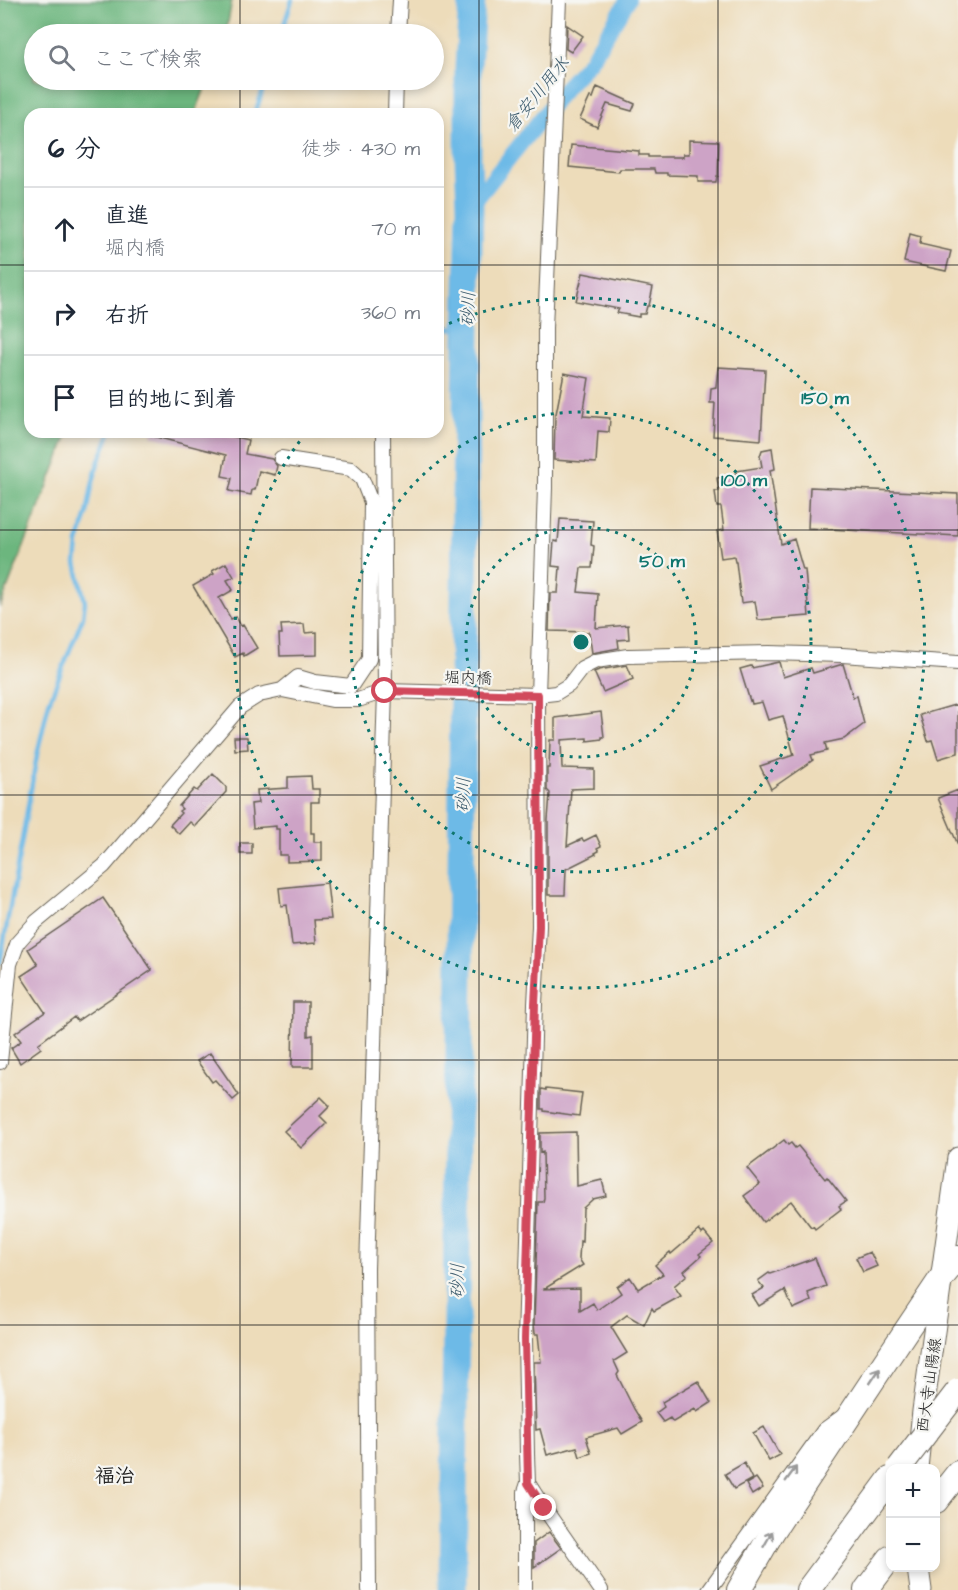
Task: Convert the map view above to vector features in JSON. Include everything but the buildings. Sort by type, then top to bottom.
[{"type":"highway","points":[[740,1590],[773,1531],[942,1278],[958,1258]]},
{"type":"highway","points":[[902,1464],[958,1391]]},
{"type":"highway","points":[[940,1496],[958,1473]]},
{"type":"highway","points":[[808,1590],[886,1485]]},
{"type":"highway","points":[[866,1590],[886,1564]]},
{"type":"main road","name":"西大寺山陽線","points":[[917,1464],[958,1158]]},
{"type":"main road","points":[[919,1572],[921,1590]]},
{"type":"street","points":[[399,24],[400,0]]},
{"type":"street","points":[[525,1590],[525,1492],[528,1483],[525,1339],[539,926],[538,695],[545,488],[546,328],[559,0]]},
{"type":"street","points":[[395,108],[396,90]]},
{"type":"street","points":[[369,1590],[367,1269],[392,691],[383,438]]},
{"type":"street","points":[[0,1062],[9,964],[18,942],[36,922],[104,866],[240,707],[259,695],[282,690],[298,677],[315,682],[351,686],[369,659],[371,502],[362,480],[351,469],[280,458]]},
{"type":"street","name":"堀内橋","points":[[282,690],[332,700],[358,700],[392,691],[538,695],[556,693],[569,685],[582,669],[596,661],[628,656],[832,654],[958,663]]},
{"type":"street","points":[[709,1590],[824,1430],[853,1410]]},
{"type":"street","points":[[528,1483],[601,1590]]},
{"type":"green space","points":[[0,0],[232,0],[228,24],[24,24],[24,90],[204,90],[197,108],[24,108],[24,438],[67,438],[0,607]]},
{"type":"waterway","points":[[284,24],[292,0]]},
{"type":"waterway","name":"砂川","points":[[453,1590],[470,207],[468,68],[472,0]]},
{"type":"waterway","name":"倉安川用水","points":[[470,207],[567,86],[590,61],[628,0]]},
{"type":"waterway","points":[[257,108],[263,90]]},
{"type":"waterway","points":[[444,328],[467,329]]},
{"type":"waterway","points":[[0,963],[37,755],[49,702],[83,617],[85,602],[76,563],[78,543],[98,463],[108,438]]},
{"type":"district","name":"福治","points":[[115,1475]]},
{"type":"route","points":[[385,691],[538,695],[539,926],[526,1254],[525,1339],[528,1483],[544,1508]]}]
